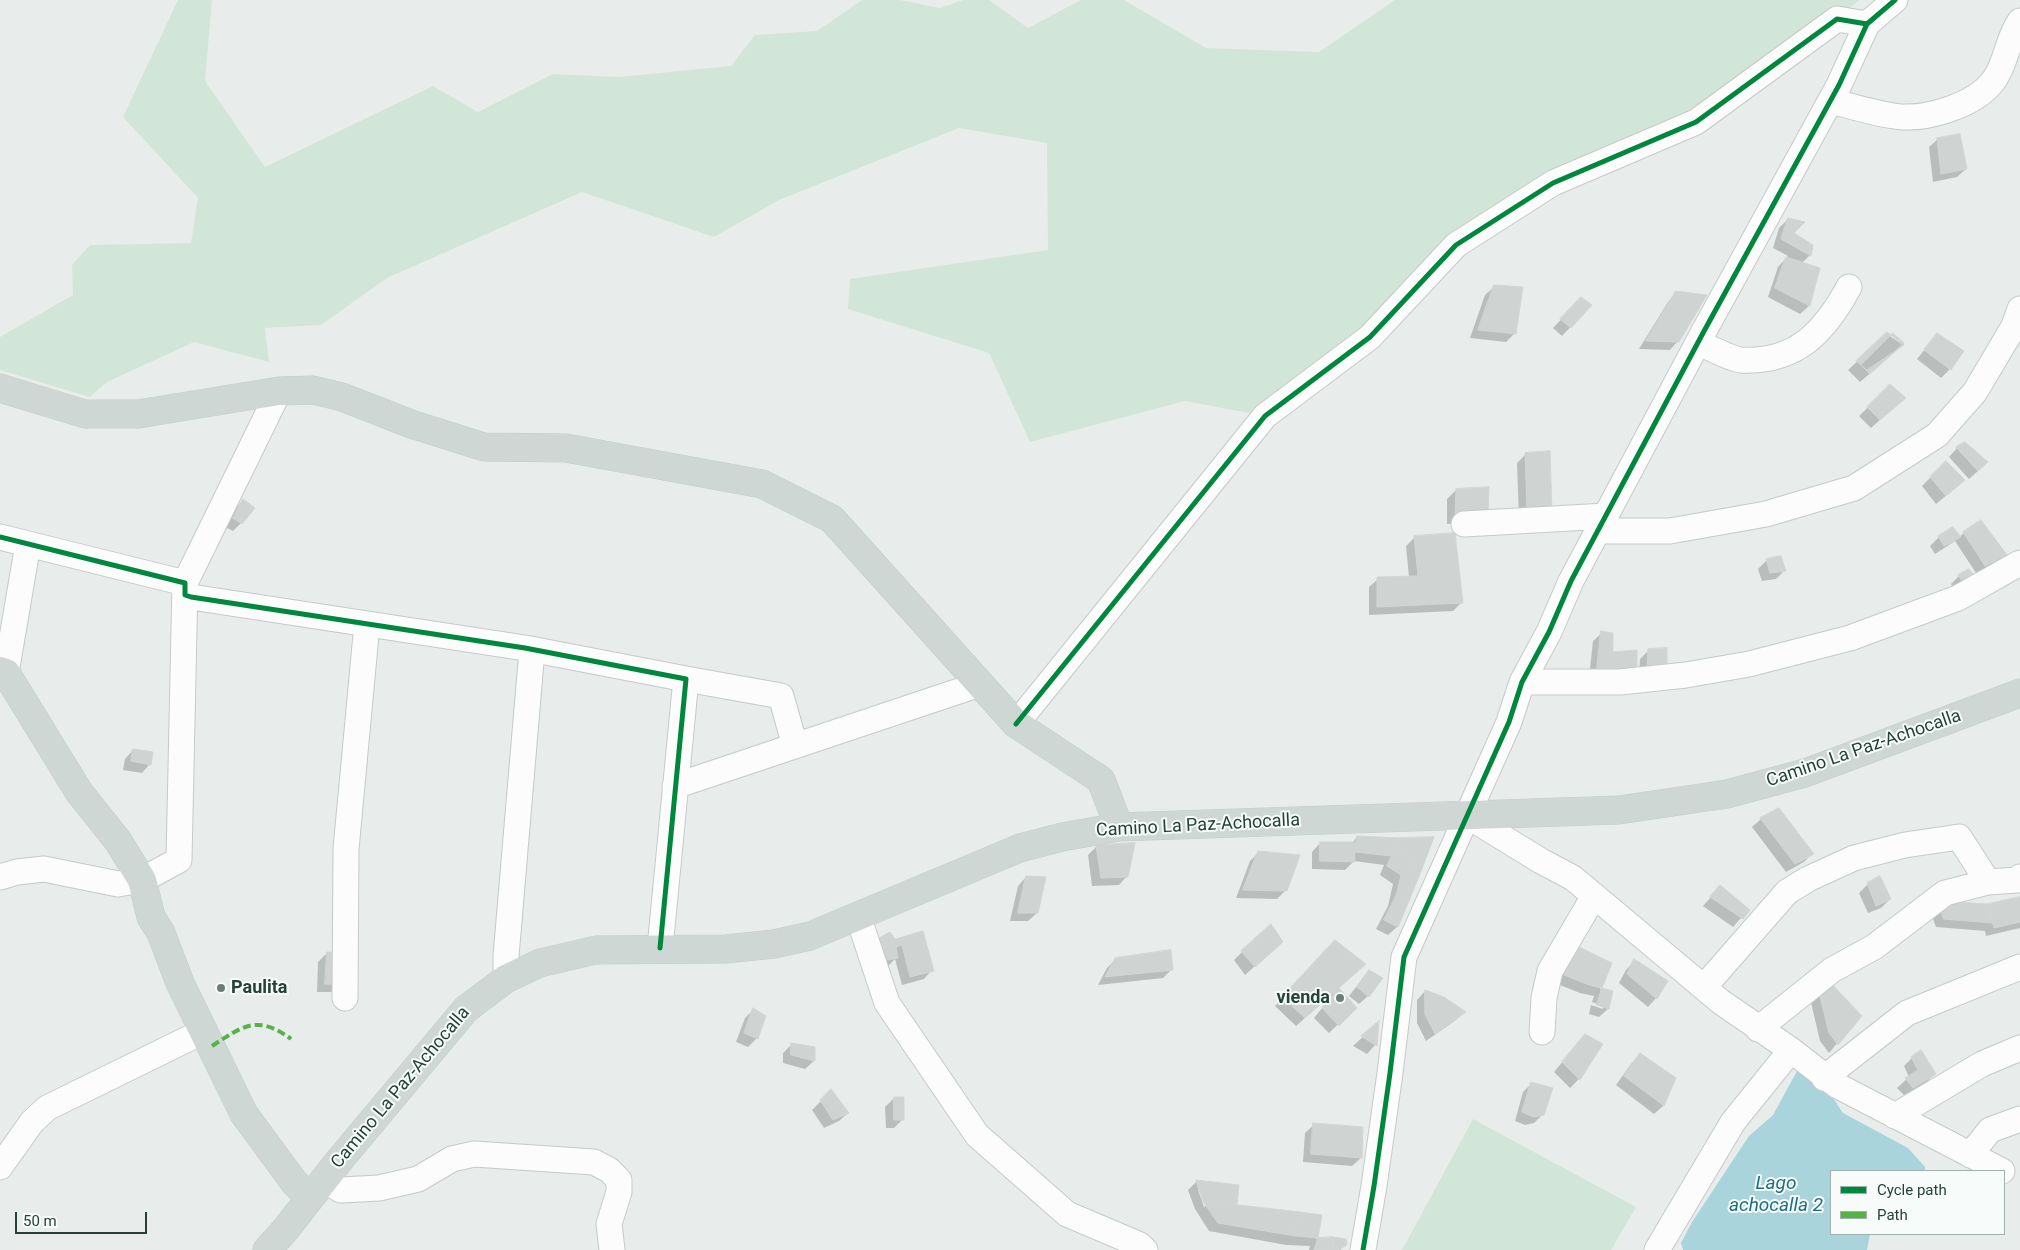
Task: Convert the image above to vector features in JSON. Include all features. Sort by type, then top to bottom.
[{"type":"main road","points":[[0,388],[85,414],[138,414],[279,391],[313,390],[342,397],[412,424],[484,447],[566,448],[762,484],[832,519],[1016,724],[1101,780],[1119,827]]},
{"type":"main road","points":[[3,672],[79,792],[118,841],[142,880],[151,916],[161,933],[180,983],[244,1114],[294,1182],[317,1189]]},
{"type":"main road","name":"Camino La Paz-Achocalla","points":[[267,1250],[466,1009],[506,978],[540,963],[596,950],[726,948],[774,944],[810,936],[1020,848],[1062,837],[1119,827],[1619,810],[1727,794],[1805,773],[2020,693]]},
{"type":"street","points":[[1362,1250],[1374,1186],[1404,957],[1509,722],[1522,682],[1602,524],[1698,343],[1831,101],[1867,24],[1895,0]]},
{"type":"street","points":[[1016,724],[1265,416],[1370,337],[1456,245],[1553,183],[1696,122],[1837,19],[1867,24]]},
{"type":"street","points":[[1831,101],[1895,117],[1936,114],[1972,100],[1993,81],[2005,60],[2016,27],[2020,21]]},
{"type":"street","points":[[1698,343],[1740,360],[1777,358],[1809,342],[1835,312],[1849,287]]},
{"type":"street","points":[[1464,524],[1602,524],[1670,532],[1766,514],[1854,488],[1937,434],[1975,392],[2014,326],[2020,308]]},
{"type":"street","points":[[0,877],[17,872],[44,869],[118,884],[142,880],[179,860],[185,584],[279,391]]},
{"type":"street","points":[[0,537],[185,584]]},
{"type":"street","points":[[3,672],[28,544]]},
{"type":"street","points":[[1522,682],[1620,682],[1686,675],[1749,664],[1850,638],[1958,598],[2020,563]]},
{"type":"street","points":[[185,584],[185,595],[191,597],[532,650],[686,680],[782,696],[795,746]]},
{"type":"street","points":[[345,998],[346,849],[367,624]]},
{"type":"street","points":[[506,978],[506,956],[532,650]]},
{"type":"street","points":[[660,948],[686,680]]},
{"type":"street","points":[[676,786],[980,684]]},
{"type":"street","points":[[1466,816],[1573,878],[1704,987],[1758,1029],[1791,1050],[1836,1086],[1999,1170]]},
{"type":"street","points":[[1704,987],[1787,892],[1808,879],[1854,858],[1905,845],[1959,837],[1988,882]]},
{"type":"street","points":[[1758,1029],[1832,970],[1874,946],[1945,893],[1988,882],[2016,880],[2020,877]]},
{"type":"street","points":[[1542,1032],[1544,998],[1550,971],[1594,896]]},
{"type":"street","points":[[858,916],[887,1003],[977,1135],[1067,1214],[1140,1245],[1145,1250]]},
{"type":"street","points":[[1824,1078],[1907,1014],[2020,967]]},
{"type":"street","points":[[0,1167],[32,1122],[47,1108],[204,1031]]},
{"type":"street","points":[[1895,1116],[1982,1064],[2020,1048]]},
{"type":"street","points":[[1657,1250],[1733,1122],[1791,1050]]},
{"type":"street","points":[[1970,1155],[1990,1130],[2020,1119]]},
{"type":"street","points":[[317,1189],[379,1188],[418,1179],[452,1160],[474,1154],[594,1162],[609,1170],[619,1180],[619,1192],[610,1224],[612,1250]]},
{"type":"street","points":[[2005,1173],[2020,1180]]},
{"type":"green space","points":[[178,0],[212,0],[205,81],[265,167],[433,86],[478,112],[553,74],[619,77],[731,66],[755,35],[817,31],[862,0],[900,0],[940,8],[963,0],[989,0],[1028,28],[1081,0],[1124,0],[1206,48],[1319,52],[1395,0],[1859,0],[1837,19],[1696,122],[1456,245],[1265,416],[1185,401],[1030,442],[989,353],[848,309],[850,279],[1048,250],[1047,143],[959,128],[779,200],[714,237],[582,192],[387,278],[321,325],[265,328],[269,362],[194,342],[107,382],[90,397],[0,370],[0,337],[73,295],[72,265],[90,245],[191,243],[198,198],[123,117]]},
{"type":"green space","points":[[1473,1119],[1636,1207],[1611,1250],[1402,1250]]},
{"type":"water","name":"Lago achocalla 2","points":[[1797,1071],[1823,1083],[1843,1113],[1908,1148],[1925,1167],[1925,1170],[1830,1170],[1830,1235],[1870,1235],[1867,1250],[1683,1250],[1681,1243],[1692,1222],[1749,1136],[1773,1115]]},
{"type":"building","points":[[1960,134],[1967,169],[1941,174],[1937,138]]},
{"type":"building","points":[[1788,218],[1805,222],[1794,233],[1813,245],[1811,256],[1781,239]]},
{"type":"building","points":[[1786,257],[1820,268],[1810,306],[1775,288]]},
{"type":"building","points":[[1494,285],[1523,287],[1516,334],[1478,330]]},
{"type":"building","points":[[1676,291],[1707,295],[1679,342],[1646,341]]},
{"type":"building","points":[[1581,297],[1592,305],[1571,328],[1560,319]]},
{"type":"building","points":[[1887,332],[1904,345],[1867,370],[1856,361]]},
{"type":"building","points":[[1893,333],[1904,343],[1870,374],[1861,365]]},
{"type":"building","points":[[1937,333],[1964,351],[1951,370],[1924,350]]},
{"type":"building","points":[[1890,384],[1906,398],[1880,420],[1867,407]]},
{"type":"building","points":[[1965,442],[1988,462],[1978,471],[1956,447]]},
{"type":"building","points":[[1550,451],[1552,512],[1527,511],[1525,453]]},
{"type":"building","points":[[1946,461],[1965,480],[1946,496],[1930,477]]},
{"type":"building","points":[[1489,487],[1488,515],[1455,516],[1456,489]]},
{"type":"building","points":[[243,499],[255,508],[242,524],[233,518]]},
{"type":"building","points":[[1981,520],[2007,555],[1985,566],[1963,532]]},
{"type":"building","points":[[1953,527],[1961,537],[1944,546],[1938,536]]},
{"type":"building","points":[[1455,533],[1463,603],[1377,607],[1377,577],[1418,576],[1414,536]]},
{"type":"building","points":[[1781,556],[1786,571],[1770,573],[1766,559]]},
{"type":"building","points":[[1969,569],[1976,578],[1964,584],[1958,575]]},
{"type":"building","points":[[1601,631],[1613,633],[1613,652],[1637,650],[1637,669],[1597,669]]},
{"type":"building","points":[[1667,648],[1667,666],[1647,669],[1648,649]]},
{"type":"building","points":[[133,749],[153,752],[151,765],[131,761]]},
{"type":"building","points":[[1779,808],[1814,854],[1795,864],[1760,818]]},
{"type":"building","points":[[1357,836],[1399,838],[1392,856],[1355,852]]},
{"type":"building","points":[[1434,837],[1420,874],[1410,868],[1414,857],[1395,849],[1399,838]]},
{"type":"building","points":[[1320,842],[1354,842],[1355,862],[1320,861]]},
{"type":"building","points":[[1135,843],[1128,877],[1101,878],[1096,845]]},
{"type":"building","points":[[1395,849],[1414,857],[1410,868],[1420,874],[1409,901],[1396,896],[1401,875],[1387,866]]},
{"type":"building","points":[[1258,851],[1300,855],[1287,891],[1243,890]]},
{"type":"building","points":[[1026,876],[1046,877],[1038,913],[1018,913]]},
{"type":"building","points":[[1880,876],[1891,899],[1876,906],[1867,883]]},
{"type":"building","points":[[1720,885],[1750,910],[1743,919],[1710,897]]},
{"type":"building","points":[[1396,896],[1409,901],[1398,927],[1384,920]]},
{"type":"building","points":[[2020,897],[2020,922],[1994,928],[1988,904]]},
{"type":"building","points":[[1938,901],[1988,904],[1993,923],[1944,919]]},
{"type":"building","points":[[1271,924],[1283,942],[1255,967],[1241,951]]},
{"type":"building","points":[[923,931],[934,971],[910,977],[902,945],[896,947],[898,958],[881,961],[875,940],[890,932],[895,939]]},
{"type":"building","points":[[1335,940],[1366,964],[1305,1018],[1282,997]]},
{"type":"building","points":[[1579,947],[1612,963],[1602,988],[1562,974]]},
{"type":"building","points":[[1171,950],[1173,970],[1105,977],[1115,958]]},
{"type":"building","points":[[327,952],[342,953],[341,984],[325,984]]},
{"type":"building","points":[[1634,959],[1668,981],[1657,999],[1627,974]]},
{"type":"building","points":[[1369,970],[1383,978],[1369,997],[1357,987]]},
{"type":"building","points":[[1828,980],[1862,1016],[1838,1045],[1829,1033],[1818,988]]},
{"type":"building","name":"vienda","points":[[1339,988],[1357,1008],[1339,1026],[1322,1008]]},
{"type":"building","points":[[1602,988],[1613,991],[1609,1009],[1597,1005]]},
{"type":"building","points":[[1425,990],[1444,997],[1466,1012],[1435,1034],[1425,1014]]},
{"type":"building","points":[[753,1008],[766,1016],[758,1039],[744,1033]]},
{"type":"building","points":[[1379,1021],[1377,1046],[1361,1036]]},
{"type":"building","points":[[1585,1034],[1603,1044],[1580,1080],[1562,1062]]},
{"type":"building","points":[[791,1043],[815,1047],[815,1061],[791,1055]]},
{"type":"building","points":[[1921,1050],[1936,1074],[1913,1088],[1905,1078],[1918,1070],[1911,1057]]},
{"type":"building","points":[[1640,1053],[1676,1078],[1664,1106],[1624,1076]]},
{"type":"building","points":[[1531,1082],[1553,1088],[1544,1115],[1534,1117],[1522,1112]]},
{"type":"building","points":[[831,1089],[849,1113],[833,1120],[820,1100]]},
{"type":"building","points":[[894,1097],[904,1097],[904,1120],[894,1120]]},
{"type":"building","points":[[1313,1123],[1363,1127],[1362,1158],[1311,1154]]},
{"type":"building","points":[[1196,1180],[1239,1185],[1237,1204],[1203,1201]]},
{"type":"building","points":[[1203,1201],[1300,1212],[1300,1221],[1294,1223],[1295,1236],[1218,1223]]},
{"type":"building","points":[[1300,1212],[1322,1215],[1318,1238],[1295,1236],[1294,1223],[1300,1221]]},
{"type":"building","points":[[1333,1237],[1333,1250],[1314,1250],[1318,1238]]},
{"type":"building","points":[[1333,1237],[1346,1239],[1347,1245],[1338,1250],[1333,1250]]},
{"type":"marked path","points":[[212,1046],[242,1028],[259,1025],[279,1031],[291,1039]]},
{"type":"cycle path","points":[[1363,1250],[1390,1073],[1404,957],[1509,722],[1522,682],[1549,632],[1571,581],[1703,333],[1839,85],[1867,24],[1895,0]]},
{"type":"cycle path","points":[[1016,724],[1265,416],[1370,337],[1456,245],[1553,183],[1696,122],[1837,19],[1867,24]]},
{"type":"cycle path","points":[[0,537],[185,583],[185,595],[191,597],[525,648],[686,679],[660,948]]},
{"type":"place","name":"Paulita","points":[[221,988]]},
{"type":"place","name":"vienda","points":[[1340,998]]}]
